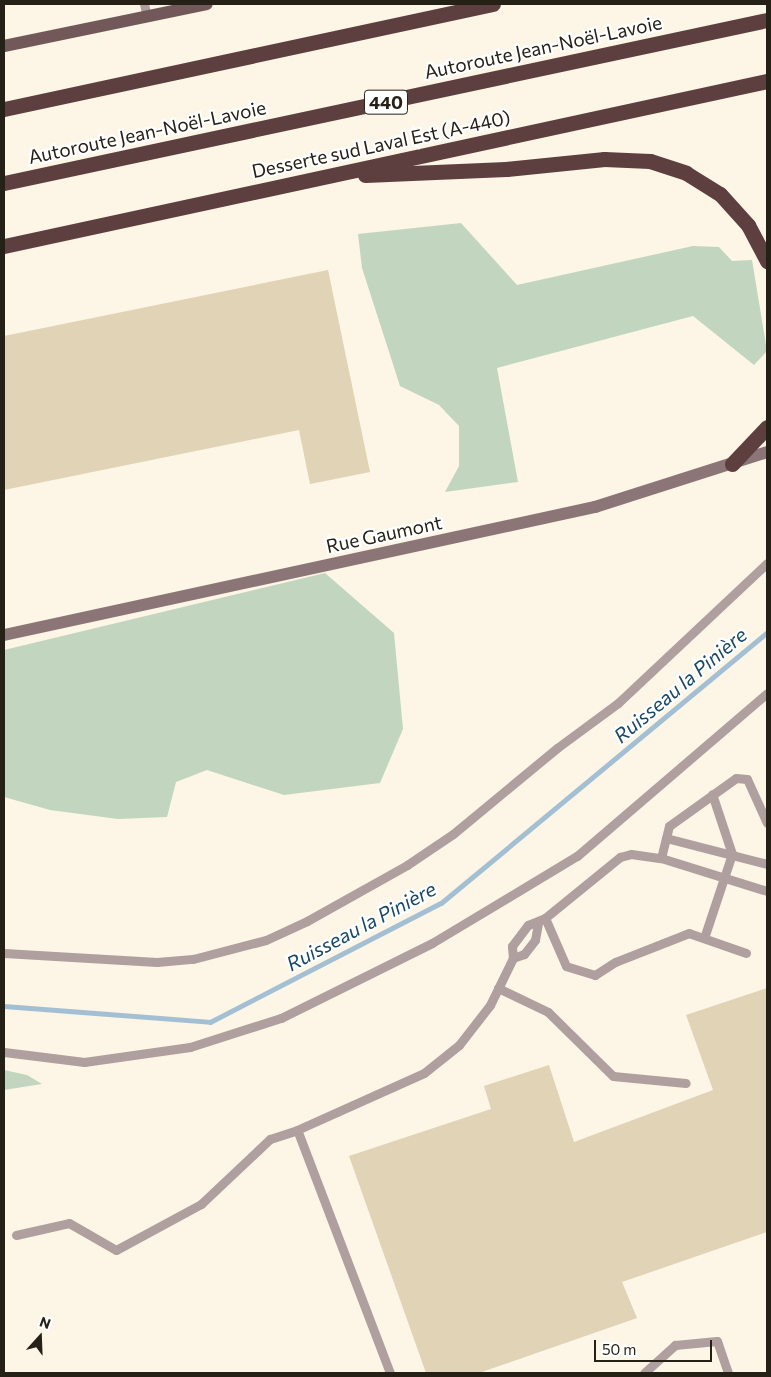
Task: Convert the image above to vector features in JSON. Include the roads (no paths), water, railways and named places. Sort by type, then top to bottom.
[{"type":"highway","points":[[4,109],[493,4]]},
{"type":"highway","name":"Autoroute Jean-Noël-Lavoie","points":[[4,183],[767,20]]},
{"type":"highway","name":"Desserte sud Laval Est (A-440)","points":[[4,246],[767,81]]},
{"type":"highway","points":[[321,177],[506,169],[604,159],[650,161],[686,173],[720,194],[748,226],[767,261]]},
{"type":"highway","points":[[732,464],[767,427]]},
{"type":"main road","points":[[4,46],[146,10],[207,4]]},
{"type":"street","name":"Rue Gaumont","points":[[4,634],[535,521],[633,496],[767,452]]},
{"type":"lane","points":[[4,953],[157,962],[193,959],[266,940],[306,921],[407,865],[453,834],[557,748],[618,703],[767,563]]},
{"type":"lane","points":[[4,1052],[84,1062],[190,1047],[281,1018],[432,943],[576,856],[767,693]]},
{"type":"lane","points":[[661,858],[669,826],[736,778],[747,779],[767,823]]},
{"type":"lane","points":[[704,938],[722,877],[732,854],[712,794]]},
{"type":"lane","points":[[666,838],[767,864]]},
{"type":"lane","points":[[16,1235],[69,1223],[116,1250],[201,1204],[270,1139],[297,1130],[424,1073],[459,1045],[490,1005],[513,958],[512,946],[528,925],[542,920],[620,857],[631,854],[661,858],[767,891]]},
{"type":"lane","points":[[542,920],[566,966],[596,975],[615,962],[689,934],[746,953]]},
{"type":"lane","points":[[513,958],[524,954],[535,940],[542,920]]},
{"type":"lane","points":[[498,988],[548,1012],[613,1076],[686,1083]]},
{"type":"lane","points":[[297,1130],[390,1373]]},
{"type":"lane","points":[[644,1373],[675,1345],[717,1341],[728,1373]]},
{"type":"waterway","name":"Ruisseau la Pinière","points":[[4,1006],[210,1022],[441,903],[767,632]]}]
